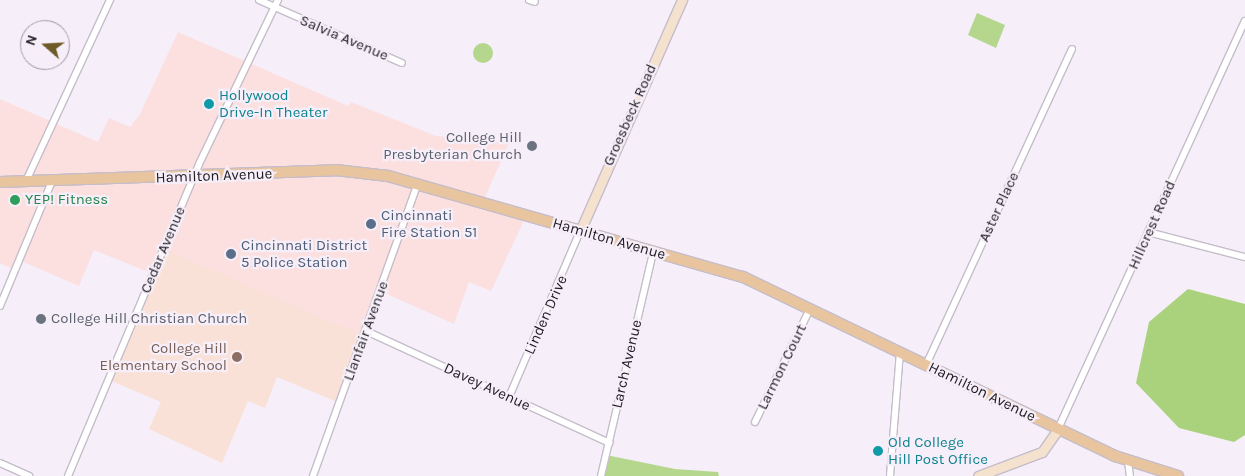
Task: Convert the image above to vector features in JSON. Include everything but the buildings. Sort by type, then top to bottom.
[{"type":"main road","name":"Hamilton Avenue","points":[[0,182],[347,170],[418,185],[744,277],[809,311],[1128,462],[1178,476]]},
{"type":"street","points":[[26,181],[110,0]]},
{"type":"street","name":"Salvia Avenue","points":[[259,0],[402,63]]},
{"type":"street","name":"Cedar Avenue","points":[[68,476],[194,176],[278,0]]},
{"type":"street","name":"Groesbeck Road","points":[[580,231],[682,0]]},
{"type":"street","name":"Hillcrest Road","points":[[1058,429],[1245,21]]},
{"type":"street","name":"Aster Place","points":[[926,365],[1072,49]]},
{"type":"street","points":[[0,306],[52,181]]},
{"type":"street","name":"Llanfair Avenue","points":[[313,476],[418,185]]},
{"type":"street","name":"Linden Drive","points":[[509,397],[580,231]]},
{"type":"street","points":[[1148,232],[1245,257]]},
{"type":"street","name":"Larch Avenue","points":[[602,476],[653,252]]},
{"type":"street","name":"Larmon Court","points":[[755,422],[809,311]]},
{"type":"street","name":"Davey Avenue","points":[[366,331],[609,443]]},
{"type":"street","points":[[890,476],[900,353]]},
{"type":"street","points":[[978,476],[1042,452],[1058,429]]},
{"type":"street","points":[[1128,462],[1130,476]]},
{"type":"street","points":[[0,463],[30,476]]},
{"type":"shaded area","points":[[178,32],[348,106],[351,102],[436,136],[509,143],[482,204],[526,216],[491,291],[469,282],[454,324],[380,291],[364,337],[153,274],[94,250],[79,286],[19,260],[15,270],[0,263],[0,99],[98,142],[109,118],[130,127],[140,114]]},
{"type":"shaded area","name":"College Hill Elementary School","points":[[164,249],[353,332],[366,331],[340,403],[277,377],[265,408],[248,401],[222,463],[149,429],[161,402],[109,380]]},
{"type":"green space","points":[[977,13],[1005,25],[996,48],[968,35]]},
{"type":"green space","points":[[479,43],[487,43],[493,49],[493,57],[487,63],[479,63],[473,57],[473,49]]},
{"type":"green space","points":[[1188,289],[1245,304],[1245,435],[1234,442],[1179,428],[1136,383],[1149,322]]},
{"type":"green space","points":[[606,455],[675,469],[718,472],[719,476],[601,476]]},
{"type":"place","name":"Hollywood Drive-In Theater","points":[[209,104]]},
{"type":"place","name":"College Hill Presbyterian Church","points":[[532,146]]},
{"type":"place","name":"YEP! Fitness","points":[[15,200]]},
{"type":"place","name":"Cincinnati Fire Station 51","points":[[371,224]]},
{"type":"place","name":"Cincinnati District 5 Police Station","points":[[231,254]]},
{"type":"place","name":"College Hill Christian Church","points":[[41,319]]},
{"type":"place","name":"College Hill Elementary School","points":[[237,357]]},
{"type":"place","name":"Old College Hill Post Office","points":[[878,451]]}]
